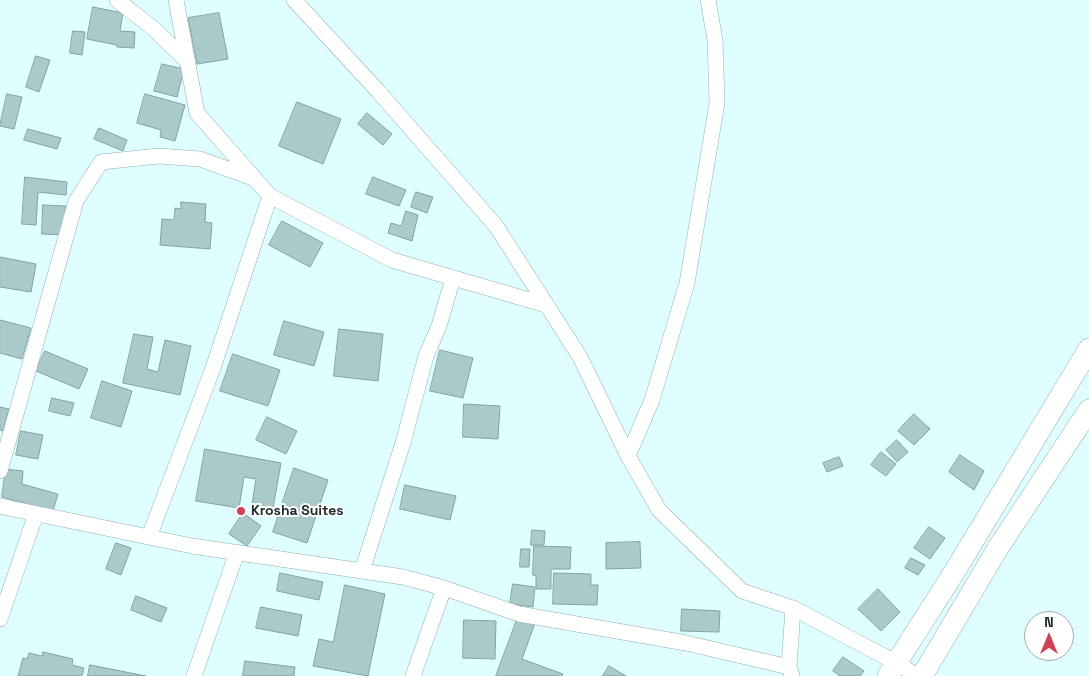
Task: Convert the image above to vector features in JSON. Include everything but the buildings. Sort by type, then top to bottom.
[{"type":"main road","points":[[893,669],[960,563],[1089,349]]},
{"type":"main road","points":[[922,676],[998,548],[1089,410]]},
{"type":"street","points":[[117,0],[154,29],[187,61]]},
{"type":"street","points":[[176,0],[197,113],[270,196],[392,260],[546,305]]},
{"type":"street","points":[[294,0],[377,90],[496,226],[580,357],[628,456],[659,510],[742,591],[793,608],[893,669],[917,676]]},
{"type":"street","points":[[628,456],[652,400],[687,283],[717,103],[715,40],[708,0]]},
{"type":"street","points":[[0,471],[76,201],[101,162],[159,156],[200,159],[255,179]]},
{"type":"street","points":[[149,537],[213,368],[270,196]]},
{"type":"street","points":[[362,572],[403,443],[426,356],[440,326],[453,278]]},
{"type":"street","points":[[0,506],[149,537],[403,577],[444,588],[519,614],[686,643],[790,672],[793,608]]},
{"type":"street","points":[[0,619],[36,514]]},
{"type":"street","points":[[194,676],[237,552]]},
{"type":"street","points":[[413,676],[444,588]]},
{"type":"place","name":"Krosha Suites","points":[[241,511]]}]
